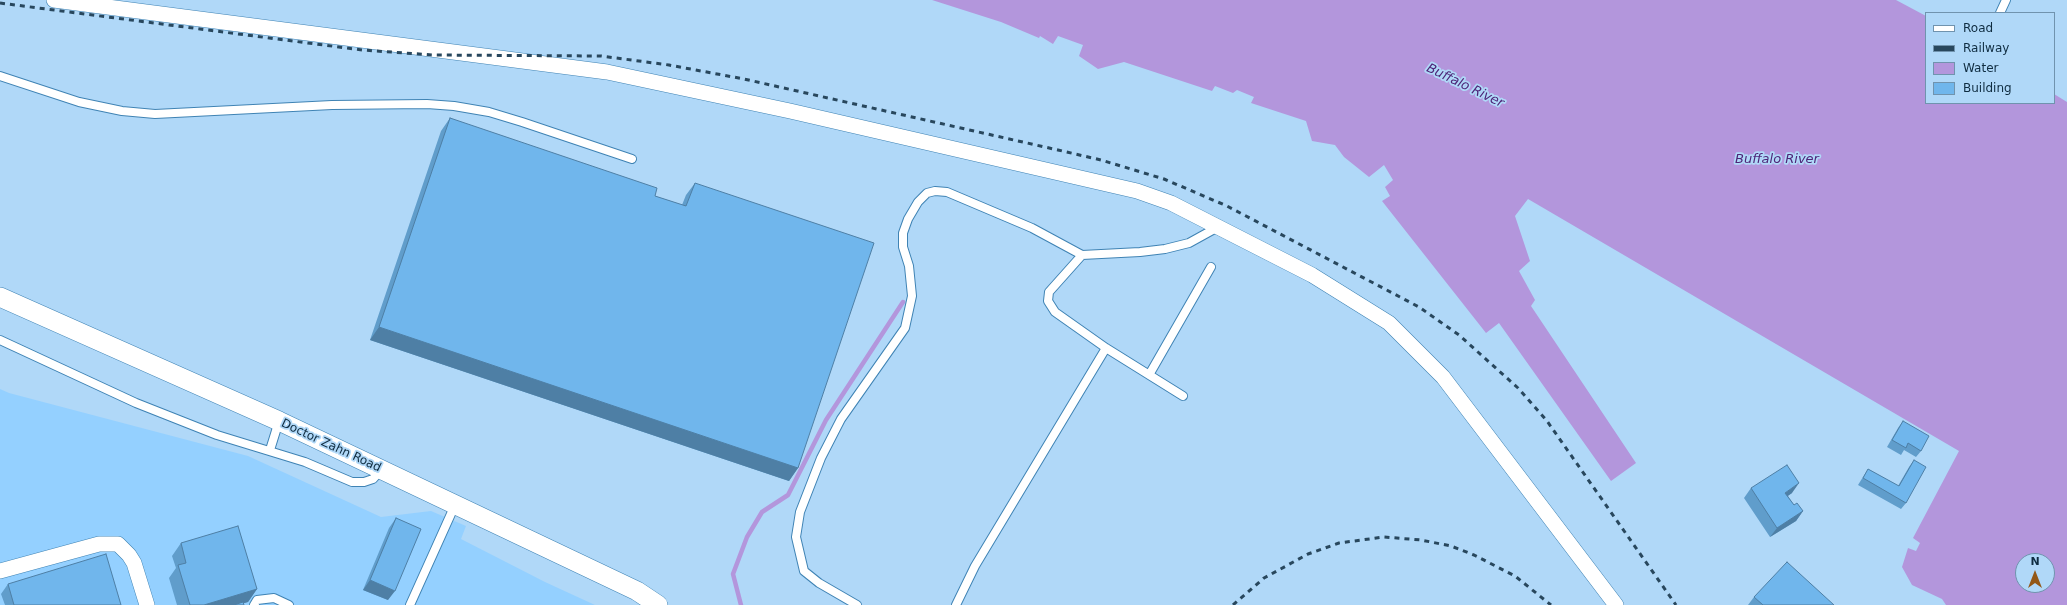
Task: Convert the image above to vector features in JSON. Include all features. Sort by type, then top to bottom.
[{"type":"street","points":[[54,0],[607,72],[790,111],[1137,191],[1171,204],[1312,275],[1389,323],[1443,376],[1616,605]]},
{"type":"street","name":"Doctor Zahn Road","points":[[0,297],[279,421],[637,592],[658,605]]},
{"type":"street","points":[[0,571],[99,544],[118,544],[129,555],[134,564],[147,605]]},
{"type":"lane","points":[[2000,12],[2006,0]]},
{"type":"lane","points":[[0,76],[79,102],[155,114],[332,106],[427,104],[454,106],[489,112],[558,133],[632,159]]},
{"type":"lane","points":[[857,605],[819,583],[804,571],[796,537],[800,512],[821,458],[841,419],[905,328],[912,296],[909,266],[903,247],[903,233],[908,219],[918,202],[927,194],[936,191],[946,192],[1032,228],[1082,255],[1165,249],[1189,243],[1218,227]]},
{"type":"lane","points":[[1082,255],[1049,292],[1048,301],[1055,312],[1106,348],[1183,396]]},
{"type":"lane","points":[[1149,375],[1211,267]]},
{"type":"lane","points":[[0,340],[136,403],[218,435],[305,462],[352,482],[364,482],[373,479],[381,470]]},
{"type":"lane","points":[[956,605],[975,566],[1106,348]]},
{"type":"lane","points":[[270,450],[279,421]]},
{"type":"lane","points":[[410,605],[455,505]]},
{"type":"lane","points":[[254,605],[257,600],[274,598],[289,605]]},
{"type":"shaded area","points":[[0,389],[9,393],[248,456],[381,517],[431,511],[466,526],[461,539],[545,582],[595,605],[0,605]]},
{"type":"water","name":"Buffalo River","points":[[932,0],[1896,0],[1925,15],[1925,104],[2055,104],[2055,95],[2067,102],[2067,605],[1946,605],[1942,599],[1912,585],[1902,567],[1908,548],[1916,551],[1920,543],[1913,538],[1959,451],[1528,199],[1515,216],[1530,261],[1519,271],[1535,300],[1531,306],[1636,463],[1611,481],[1499,323],[1486,333],[1382,201],[1390,196],[1385,187],[1393,180],[1384,165],[1369,177],[1344,157],[1335,145],[1312,141],[1306,121],[1251,103],[1254,97],[1237,90],[1233,93],[1215,86],[1212,91],[1124,62],[1098,69],[1079,56],[1083,45],[1058,36],[1053,44],[1040,36],[1039,38],[1001,22]]},
{"type":"building","points":[[450,118],[657,188],[655,196],[686,206],[695,183],[874,243],[798,468],[379,327]]},
{"type":"building","points":[[1903,421],[1929,436],[1921,451],[1908,443],[1906,448],[1892,440]]},
{"type":"building","points":[[1914,460],[1926,467],[1906,503],[1863,478],[1868,469],[1899,486]]},
{"type":"building","points":[[1787,465],[1799,483],[1785,493],[1794,505],[1797,503],[1803,511],[1777,528],[1751,488]]},
{"type":"building","points":[[396,518],[421,529],[395,591],[370,580]]},
{"type":"building","points":[[238,526],[257,589],[204,605],[190,605],[178,565],[186,563],[181,543]]},
{"type":"building","points":[[106,554],[121,605],[14,605],[8,584]]},
{"type":"building","points":[[1787,562],[1834,605],[1763,605],[1754,597]]},
{"type":"building","points":[[243,602],[244,605],[234,605]]},
{"type":"waterway","points":[[741,605],[733,574],[747,537],[762,512],[788,495],[826,420],[903,302]]},
{"type":"railway","points":[[0,3],[362,50],[433,55],[601,56],[669,65],[744,79],[1058,150],[1101,160],[1164,179],[1227,206],[1419,307],[1459,335],[1518,388],[1547,421],[1676,605]]},
{"type":"railway","points":[[1233,605],[1264,578],[1308,554],[1339,543],[1384,537],[1421,540],[1451,546],[1474,555],[1515,576],[1551,605]]}]
